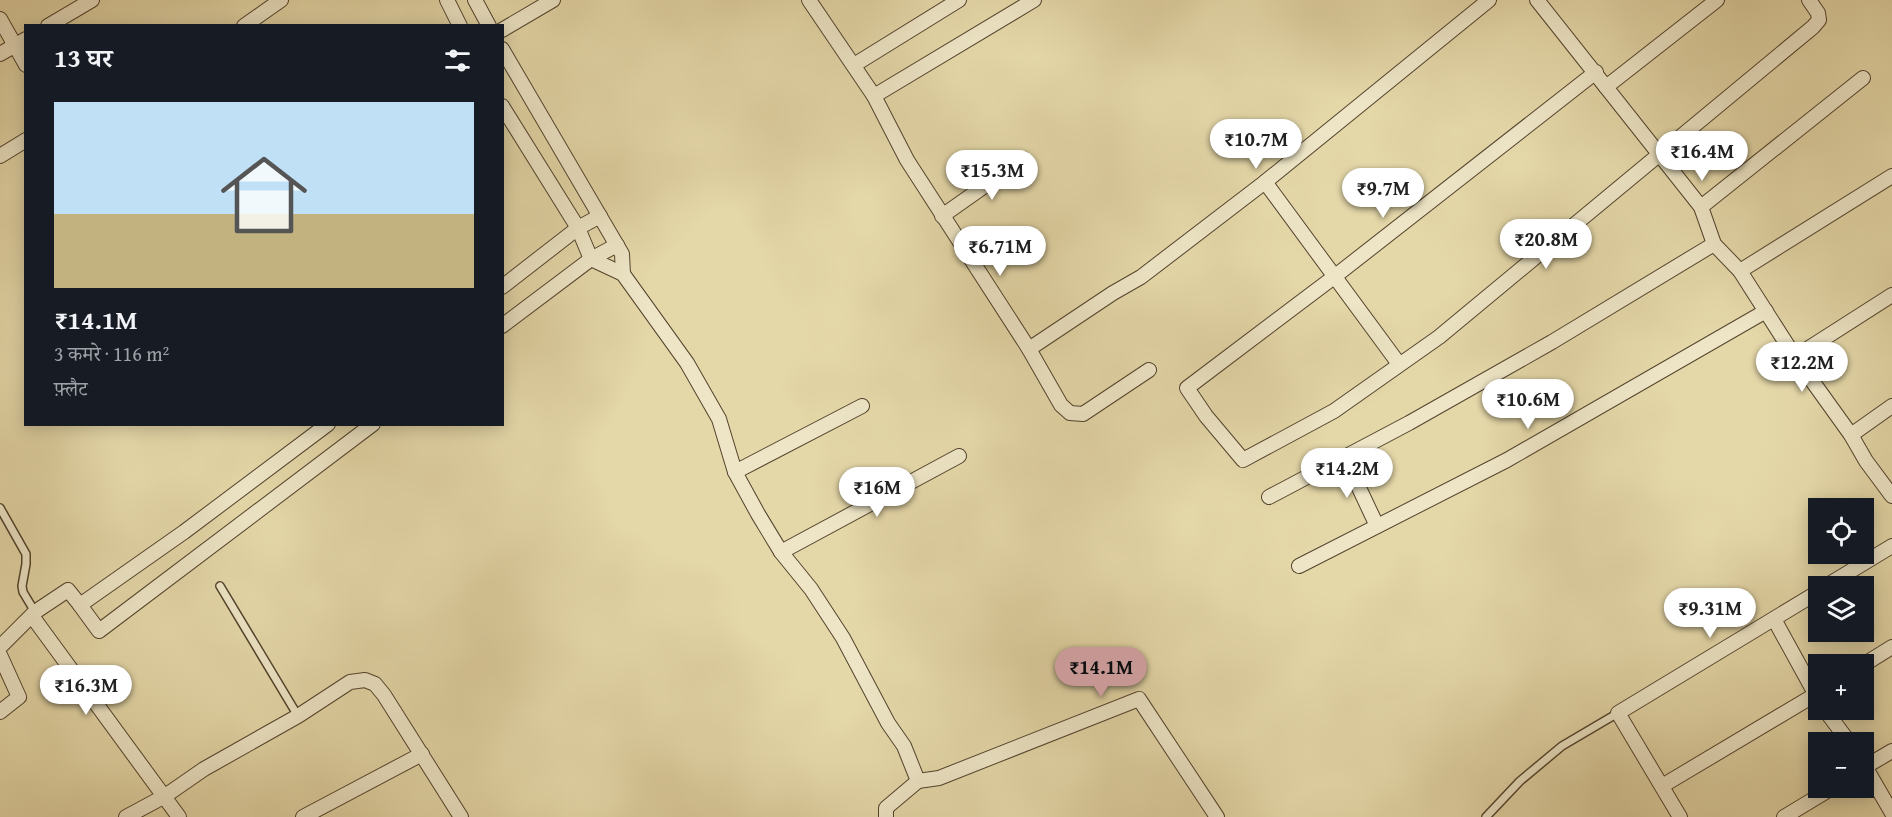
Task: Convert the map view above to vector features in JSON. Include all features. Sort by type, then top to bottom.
[{"type":"street","points":[[51,24],[92,0]]},
{"type":"street","points":[[247,24],[280,0]]},
{"type":"street","points":[[447,0],[459,24]]},
{"type":"street","points":[[475,0],[488,24]]},
{"type":"street","points":[[504,29],[553,0]]},
{"type":"street","points":[[809,0],[874,96],[907,160],[1029,349],[1062,405],[1070,413],[1083,414],[1149,370]]},
{"type":"street","points":[[854,65],[959,0]]},
{"type":"street","points":[[874,96],[1034,0]]},
{"type":"street","points":[[1029,349],[1141,277],[1265,182],[1489,0]]},
{"type":"street","points":[[1606,87],[1717,0]]},
{"type":"street","points":[[1596,72],[1334,277],[1187,388],[1206,416],[1243,460],[1334,411],[1439,337],[1813,27],[1819,20],[1818,13],[1809,0]]},
{"type":"street","points":[[1545,2],[1606,87],[1701,207],[1714,244],[1740,271],[1795,357],[1892,496]]},
{"type":"street","points":[[0,19],[20,42],[24,57]]},
{"type":"street","points":[[0,54],[20,42]]},
{"type":"street","points":[[504,52],[622,254],[623,274]]},
{"type":"street","points":[[1701,207],[1863,78]]},
{"type":"street","points":[[504,108],[578,228],[591,259],[623,274],[687,363],[719,419],[735,472],[781,552],[811,589],[843,638],[888,723],[904,746],[918,781]]},
{"type":"street","points":[[0,156],[24,141]]},
{"type":"street","points":[[942,216],[1023,159]]},
{"type":"street","points":[[1740,271],[1892,176]]},
{"type":"street","points":[[1265,182],[1399,364]]},
{"type":"street","points":[[504,285],[578,228],[600,216]]},
{"type":"street","points":[[1269,497],[1345,458],[1542,348],[1714,244]]},
{"type":"street","points":[[504,324],[591,259],[617,245]]},
{"type":"street","points":[[1795,357],[1892,295]]},
{"type":"street","points":[[1299,566],[1508,460],[1766,311]]},
{"type":"street","points":[[735,472],[862,406]]},
{"type":"street","points":[[1851,435],[1892,406]]},
{"type":"street","points":[[80,605],[184,532],[325,426]]},
{"type":"street","points":[[0,647],[33,614],[68,590],[99,631],[370,426]]},
{"type":"street","points":[[781,552],[959,456]]},
{"type":"street","points":[[1345,458],[1377,526]]},
{"type":"street","points":[[1842,576],[1892,546]]},
{"type":"street","points":[[1680,817],[1618,713],[1808,598]]},
{"type":"street","points":[[33,614],[178,817]]},
{"type":"street","points":[[1774,619],[1808,680]]},
{"type":"street","points":[[1874,658],[1892,647]]},
{"type":"street","points":[[0,655],[19,698],[0,712]]},
{"type":"street","points":[[126,817],[165,796],[204,769],[298,716],[350,682],[365,680],[375,684],[384,694],[461,817]]},
{"type":"street","points":[[886,817],[886,808],[918,781],[939,778],[1139,699],[1217,817]]},
{"type":"street","points":[[1662,786],[1808,701]]},
{"type":"street","points":[[1874,761],[1892,751]]},
{"type":"street","points":[[303,817],[422,754]]},
{"type":"street","points":[[1874,783],[1892,813]]},
{"type":"street","points":[[1784,817],[1815,798]]},
{"type":"lane","points":[[0,508],[26,554],[22,586],[33,614]]},
{"type":"lane","points":[[220,586],[298,716]]},
{"type":"lane","points":[[1486,817],[1520,781],[1562,746],[1618,713]]}]
